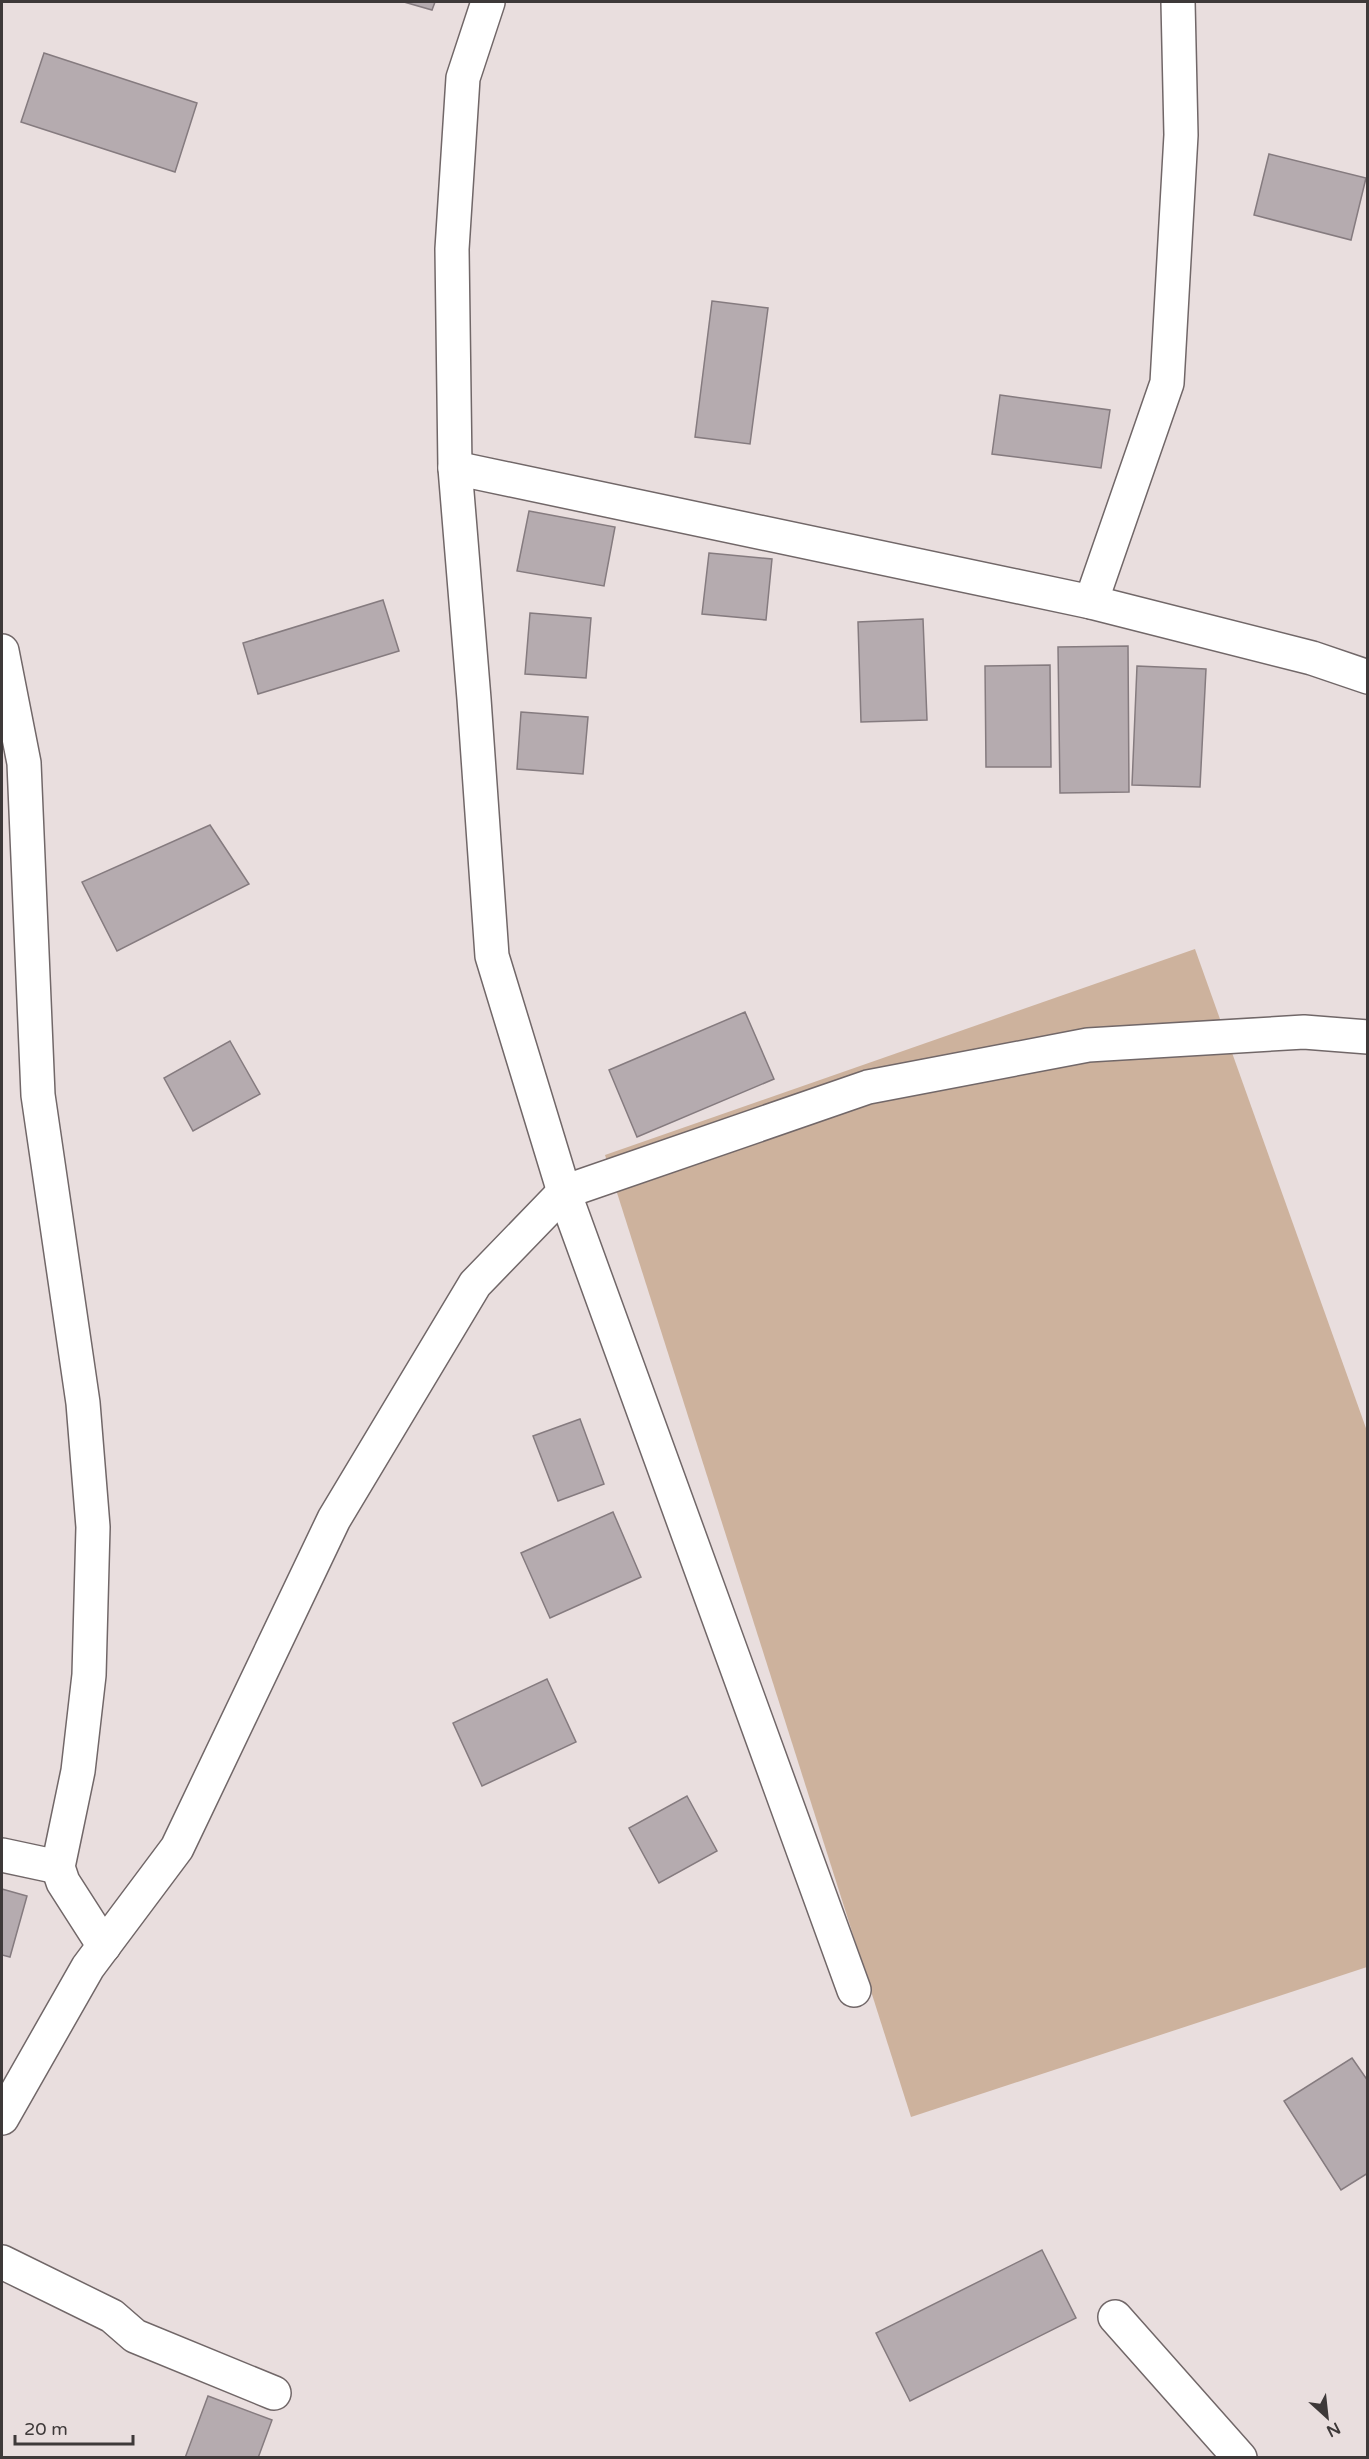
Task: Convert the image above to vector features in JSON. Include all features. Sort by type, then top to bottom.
[{"type":"street","points":[[488,2],[463,78],[452,249],[455,468],[492,956],[564,1192],[854,1990]]},
{"type":"street","points":[[1091,602],[1167,383],[1181,135],[1178,2]]},
{"type":"street","points":[[455,468],[1091,602],[1312,658],[1368,677]]},
{"type":"street","points":[[2,651],[24,763],[38,1095],[83,1403],[93,1527],[89,1675],[78,1771],[58,1867],[63,1882],[104,1946]]},
{"type":"street","points":[[2,2118],[88,1967],[177,1848],[334,1518],[475,1284],[564,1192],[880,1085],[1088,1045],[1304,1032],[1368,1037]]},
{"type":"street","points":[[2,1855],[58,1867]]},
{"type":"street","points":[[2,2262],[111,2316],[135,2336],[274,2393]]},
{"type":"street","points":[[1115,2317],[1240,2457]]},
{"type":"shaded area","points":[[1195,949],[1367,1431],[1367,1967],[911,2117],[605,1155]]},
{"type":"building","points":[[404,2],[435,2],[432,10]]},
{"type":"building","points":[[44,53],[197,103],[175,172],[21,122]]},
{"type":"building","points":[[1269,154],[1366,178],[1351,240],[1254,215]]},
{"type":"building","points":[[712,301],[768,308],[750,444],[695,437]]},
{"type":"building","points":[[1000,395],[1110,410],[1101,468],[992,454]]},
{"type":"building","points":[[529,511],[615,527],[604,586],[517,571]]},
{"type":"building","points":[[709,553],[772,559],[766,620],[702,614]]},
{"type":"building","points":[[383,600],[399,651],[258,694],[243,643]]},
{"type":"building","points":[[530,613],[591,618],[586,678],[525,674]]},
{"type":"building","points":[[923,619],[927,720],[861,722],[858,622]]},
{"type":"building","points":[[1128,646],[1129,792],[1060,793],[1058,647]]},
{"type":"building","points":[[1050,665],[1051,767],[986,767],[985,666]]},
{"type":"building","points":[[1137,666],[1206,669],[1200,787],[1132,785]]},
{"type":"building","points":[[521,712],[588,717],[583,774],[517,769]]},
{"type":"building","points":[[210,825],[249,884],[117,951],[82,882]]},
{"type":"building","points":[[745,1012],[774,1079],[637,1137],[609,1070]]},
{"type":"building","points":[[230,1041],[260,1094],[193,1131],[164,1078]]},
{"type":"building","points":[[580,1419],[604,1484],[558,1501],[533,1436]]},
{"type":"building","points":[[613,1512],[641,1577],[550,1618],[521,1553]]},
{"type":"building","points":[[547,1679],[576,1742],[482,1786],[453,1723]]},
{"type":"building","points":[[687,1796],[717,1851],[659,1883],[629,1828]]},
{"type":"building","points":[[2,1889],[27,1896],[10,1957],[2,1955]]},
{"type":"building","points":[[1352,2058],[1368,2081],[1368,2173],[1341,2190],[1284,2101]]},
{"type":"building","points":[[1042,2250],[1076,2318],[910,2401],[876,2333]]},
{"type":"building","points":[[208,2396],[272,2420],[258,2458],[185,2458]]}]
